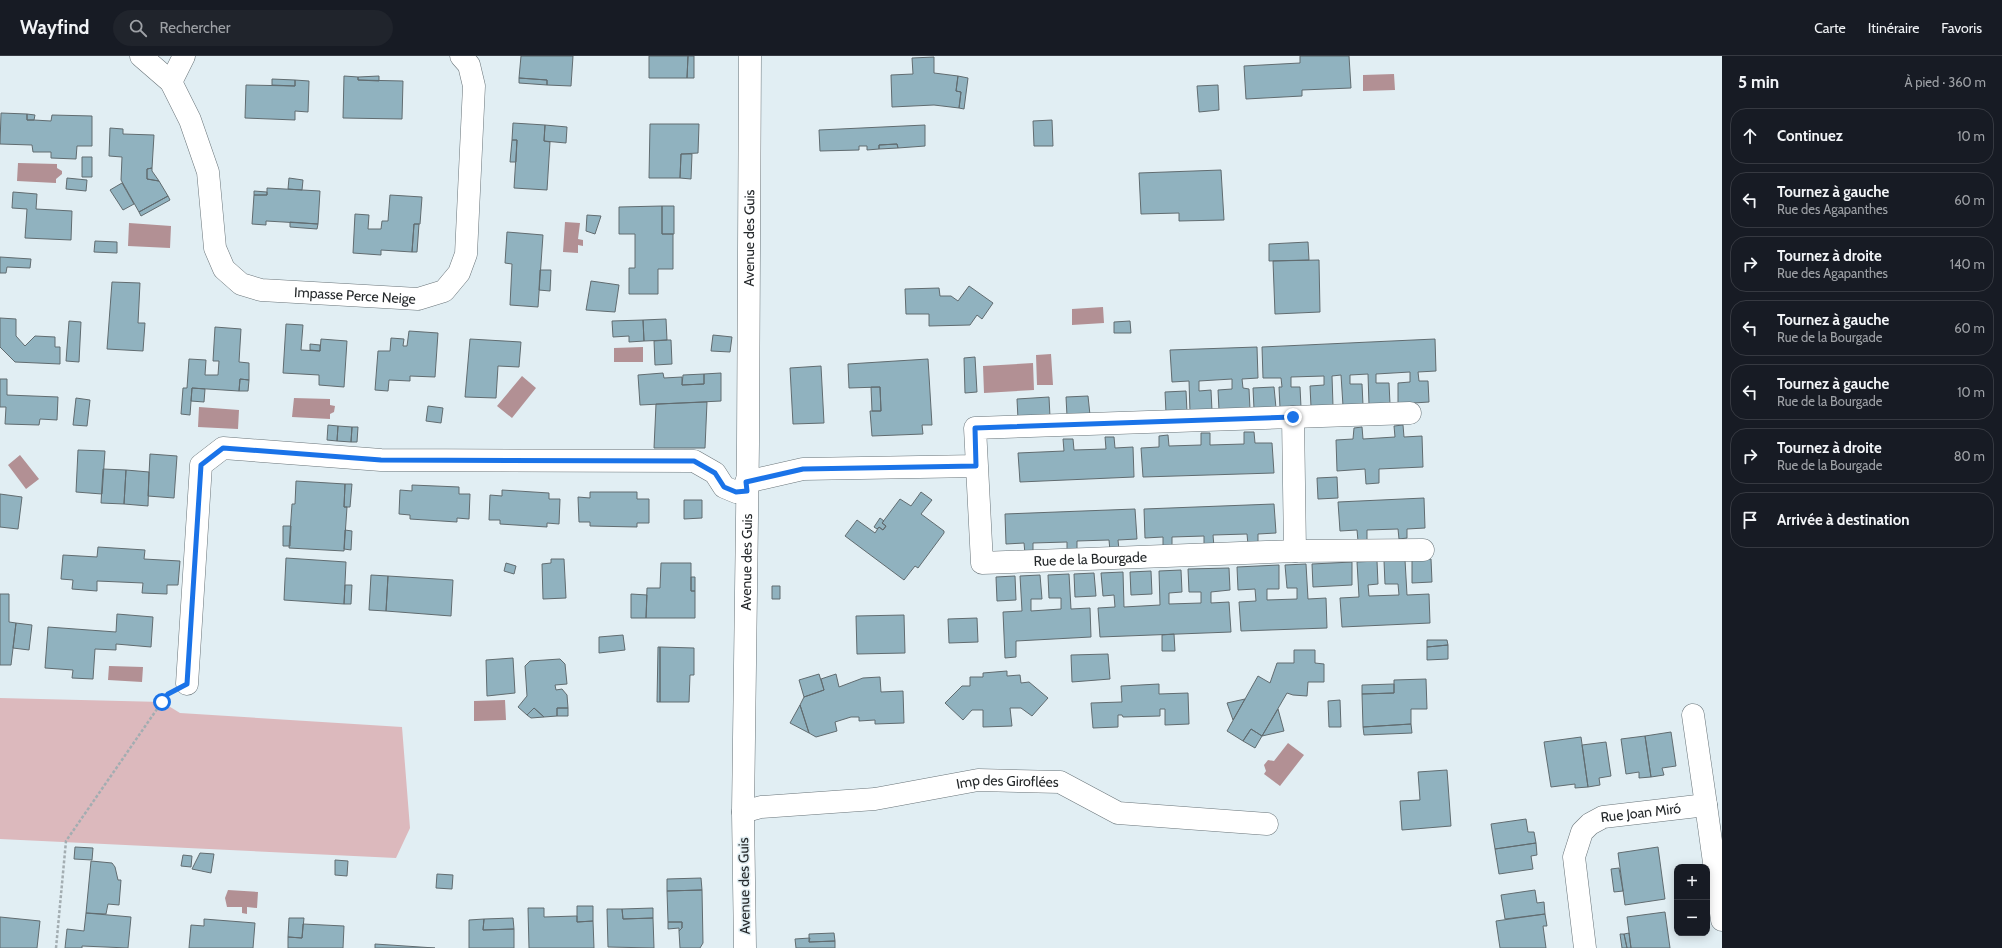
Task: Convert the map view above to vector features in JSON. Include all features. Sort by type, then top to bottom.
[{"type":"street","name":"Impasse Perce Neige","points":[[141,56],[171,82],[190,120],[208,172],[215,248],[224,269],[241,284],[261,290],[418,299],[444,291],[459,273],[466,254],[474,86],[469,65],[461,56]]},
{"type":"street","points":[[171,82],[184,56]]},
{"type":"street","name":"Avenue des Guis","points":[[745,948],[743,812],[748,444],[750,56]]},
{"type":"street","name":"Rue de la Bourgade","points":[[1410,413],[975,428],[982,563],[1295,551],[1423,550]]},
{"type":"street","points":[[1293,417],[1295,551]]},
{"type":"street","points":[[187,684],[201,465],[223,448],[381,460],[694,461],[715,473],[724,487],[736,492],[747,486],[803,469],[976,466]]},
{"type":"street","points":[[1693,715],[1722,920]]},
{"type":"street","name":"Imp des Giroflées","points":[[743,812],[761,807],[875,799],[978,780],[1060,782],[1118,812],[1267,824]]},
{"type":"street","name":"Rue Joan Miró","points":[[1585,948],[1574,858],[1582,832],[1590,824],[1603,817],[1706,805]]},
{"type":"path","points":[[56,948],[66,841],[168,694],[187,684]]},
{"type":"shaded area","points":[[1394,74],[1395,90],[1363,91],[1363,75]]},
{"type":"shaded area","points":[[18,163],[57,164],[57,168],[62,171],[62,174],[56,179],[56,183],[17,181]]},
{"type":"shaded area","points":[[565,222],[580,223],[578,239],[583,240],[583,246],[578,245],[578,253],[563,252]]},
{"type":"shaded area","points":[[129,223],[171,226],[170,248],[128,246]]},
{"type":"shaded area","points":[[1103,307],[1104,323],[1072,325],[1072,309]]},
{"type":"shaded area","points":[[643,347],[643,362],[614,362],[614,348]]},
{"type":"shaded area","points":[[1051,354],[1053,385],[1037,385],[1036,355]]},
{"type":"shaded area","points":[[1033,363],[1034,390],[984,393],[983,366]]},
{"type":"shaded area","points":[[522,376],[536,388],[512,418],[497,406]]},
{"type":"shaded area","points":[[294,398],[330,399],[330,405],[335,406],[334,412],[330,414],[330,419],[292,417]]},
{"type":"shaded area","points":[[199,407],[239,410],[238,429],[198,427]]},
{"type":"shaded area","points":[[20,455],[39,479],[26,489],[8,465]]},
{"type":"shaded area","points":[[109,666],[143,667],[142,682],[108,680]]},
{"type":"shaded area","points":[[0,698],[162,702],[180,713],[402,727],[410,828],[396,858],[0,839]]},
{"type":"shaded area","points":[[505,700],[506,720],[474,721],[474,701]]},
{"type":"shaded area","points":[[1288,743],[1304,755],[1280,786],[1264,774],[1266,771],[1264,765],[1268,760],[1274,761]]},
{"type":"shaded area","points":[[228,890],[258,892],[257,908],[247,907],[247,914],[242,913],[242,907],[227,907],[225,898]]},
{"type":"building","points":[[521,56],[573,56],[571,86],[547,85],[547,80],[519,78]]},
{"type":"building","points":[[649,56],[688,56],[687,78],[649,78]]},
{"type":"building","points":[[688,56],[694,56],[694,78],[687,78]]},
{"type":"building","points":[[1300,56],[1349,56],[1351,88],[1302,90],[1302,96],[1246,99],[1244,66],[1300,63]]},
{"type":"building","points":[[934,57],[934,73],[958,76],[956,91],[961,92],[959,108],[934,105],[892,107],[891,75],[913,74],[912,58]]},
{"type":"building","points":[[344,76],[358,77],[358,80],[403,81],[402,119],[343,118]]},
{"type":"building","points":[[379,76],[379,81],[358,80],[358,77]]},
{"type":"building","points":[[958,76],[968,78],[964,109],[959,108],[961,92],[956,91]]},
{"type":"building","points":[[519,78],[547,80],[547,85],[519,83]]},
{"type":"building","points":[[272,79],[295,80],[295,86],[272,85]]},
{"type":"building","points":[[295,80],[309,81],[308,112],[295,111],[295,120],[245,118],[246,85],[295,86]]},
{"type":"building","points":[[1218,85],[1219,110],[1199,112],[1197,86]]},
{"type":"building","points":[[1,113],[27,114],[27,120],[51,121],[52,115],[92,116],[92,146],[77,146],[76,159],[51,158],[51,152],[33,152],[32,145],[0,144]]},
{"type":"building","points":[[27,114],[35,115],[34,120],[27,120]]},
{"type":"building","points":[[1052,120],[1053,146],[1034,146],[1033,121]]},
{"type":"building","points":[[513,123],[545,125],[544,141],[550,142],[547,190],[514,188],[517,140],[512,140]]},
{"type":"building","points":[[650,124],[699,124],[698,153],[681,154],[680,178],[649,178]]},
{"type":"building","points":[[545,125],[567,127],[566,143],[544,141]]},
{"type":"building","points":[[925,125],[925,146],[898,148],[897,144],[879,145],[879,149],[867,150],[867,146],[859,146],[859,150],[820,151],[819,130]]},
{"type":"building","points":[[110,128],[123,129],[123,134],[154,135],[152,168],[147,169],[147,179],[159,181],[168,196],[139,212],[121,180],[122,157],[109,156]]},
{"type":"building","points":[[512,140],[517,140],[516,162],[510,162]]},
{"type":"building","points":[[897,144],[898,148],[879,149],[879,145]]},
{"type":"building","points":[[681,154],[692,154],[691,179],[680,178]]},
{"type":"building","points":[[82,157],[92,157],[92,177],[82,177]]},
{"type":"building","points":[[152,168],[152,171],[159,181],[147,179],[147,169]]},
{"type":"building","points":[[1221,170],[1224,220],[1179,221],[1179,213],[1141,214],[1139,173]]},
{"type":"building","points":[[67,178],[87,180],[86,191],[66,189]]},
{"type":"building","points":[[289,178],[303,180],[302,190],[288,189]]},
{"type":"building","points":[[122,183],[134,204],[123,210],[110,190]]},
{"type":"building","points":[[267,188],[320,191],[318,224],[266,221],[266,225],[252,224],[254,195],[267,195]]},
{"type":"building","points":[[254,191],[267,192],[267,195],[254,195]]},
{"type":"building","points":[[13,192],[37,194],[36,209],[72,211],[71,240],[25,238],[27,209],[12,208]]},
{"type":"building","points":[[390,195],[422,197],[420,224],[414,224],[412,252],[381,250],[381,255],[353,253],[355,214],[369,215],[368,229],[381,229],[382,221],[388,221]]},
{"type":"building","points":[[168,196],[170,200],[141,216],[139,212]]},
{"type":"building","points":[[662,206],[662,234],[673,234],[673,269],[658,269],[658,294],[629,294],[629,268],[635,268],[635,234],[619,234],[619,207]]},
{"type":"building","points":[[662,206],[674,206],[674,234],[662,234]]},
{"type":"building","points":[[587,215],[601,216],[595,234],[586,231]]},
{"type":"building","points":[[290,222],[318,224],[317,229],[290,227]]},
{"type":"building","points":[[414,224],[419,224],[417,252],[412,252]]},
{"type":"building","points":[[507,232],[543,235],[538,307],[510,305],[512,264],[505,263]]},
{"type":"building","points":[[95,241],[117,242],[117,253],[94,252]]},
{"type":"building","points":[[1308,242],[1309,260],[1269,261],[1269,244]]},
{"type":"building","points":[[0,257],[31,259],[30,268],[7,267],[6,273],[0,273]]},
{"type":"building","points":[[1319,260],[1320,312],[1275,314],[1273,261]]},
{"type":"building","points":[[540,270],[551,270],[550,291],[539,290]]},
{"type":"building","points":[[591,281],[619,285],[615,312],[586,310]]},
{"type":"building","points":[[112,282],[140,283],[138,323],[145,323],[143,351],[107,349]]},
{"type":"building","points":[[969,286],[993,303],[982,319],[977,315],[970,325],[929,326],[929,314],[906,314],[905,289],[939,288],[940,296],[951,296],[958,301]]},
{"type":"building","points":[[0,318],[16,319],[16,336],[25,346],[35,336],[55,337],[55,347],[60,347],[60,364],[15,362],[0,347]]},
{"type":"building","points":[[666,319],[667,340],[644,341],[643,320]]},
{"type":"building","points":[[643,320],[644,341],[629,342],[629,336],[613,337],[612,321]]},
{"type":"building","points":[[69,321],[81,322],[79,362],[66,361]]},
{"type":"building","points":[[1130,321],[1131,333],[1114,333],[1114,322]]},
{"type":"building","points":[[286,324],[303,325],[301,350],[320,351],[321,339],[347,341],[344,387],[319,385],[319,375],[283,373]]},
{"type":"building","points":[[215,327],[241,329],[239,362],[249,363],[249,380],[240,379],[239,391],[192,388],[190,415],[181,414],[183,388],[187,388],[189,359],[206,360],[205,375],[218,375],[219,361],[213,361]]},
{"type":"building","points":[[409,331],[438,333],[435,377],[410,376],[410,381],[389,380],[388,391],[375,390],[378,351],[390,351],[391,338],[404,339],[403,346],[407,346]]},
{"type":"building","points":[[713,335],[732,337],[730,352],[711,351]]},
{"type":"building","points":[[470,339],[521,342],[519,367],[498,366],[496,398],[465,397]]},
{"type":"building","points":[[1435,339],[1436,371],[1418,372],[1419,381],[1428,381],[1429,402],[1398,404],[1398,383],[1410,382],[1410,372],[1376,374],[1376,383],[1389,383],[1390,404],[1369,405],[1368,374],[1350,375],[1350,384],[1362,384],[1363,405],[1343,406],[1341,375],[1332,376],[1333,406],[1311,407],[1310,386],[1324,385],[1324,376],[1291,377],[1291,387],[1300,387],[1301,407],[1280,408],[1279,387],[1282,387],[1281,378],[1263,378],[1262,347]]},
{"type":"building","points":[[671,340],[672,364],[655,365],[654,341]]},
{"type":"building","points":[[310,344],[320,345],[320,351],[310,350]]},
{"type":"building","points":[[1257,347],[1258,378],[1242,379],[1243,388],[1249,389],[1250,409],[1219,410],[1218,390],[1232,389],[1232,379],[1199,381],[1199,391],[1211,390],[1212,411],[1190,412],[1189,381],[1172,382],[1170,350]]},
{"type":"building","points":[[975,357],[977,392],[965,393],[964,358]]},
{"type":"building","points":[[928,359],[932,425],[922,425],[923,434],[872,436],[870,411],[881,411],[880,387],[849,388],[848,364]]},
{"type":"building","points":[[821,366],[824,423],[793,424],[790,368]]},
{"type":"building","points":[[663,373],[664,378],[682,377],[682,385],[704,384],[704,374],[721,373],[721,401],[640,405],[638,375]]},
{"type":"building","points":[[704,374],[704,384],[682,385],[683,375]]},
{"type":"building","points":[[0,379],[7,379],[7,395],[58,397],[57,420],[40,419],[39,425],[5,424],[6,407],[0,407]]},
{"type":"building","points":[[240,379],[249,380],[248,391],[239,391]]},
{"type":"building","points":[[871,387],[880,387],[881,411],[872,411]]},
{"type":"building","points":[[1274,387],[1276,408],[1254,409],[1253,388]]},
{"type":"building","points":[[192,388],[205,389],[204,402],[191,401]]},
{"type":"building","points":[[1186,391],[1187,412],[1166,413],[1165,392]]},
{"type":"building","points":[[1088,396],[1090,415],[1067,416],[1066,397]]},
{"type":"building","points":[[1049,397],[1050,417],[1018,419],[1017,399]]},
{"type":"building","points":[[76,398],[90,400],[87,426],[73,425]]},
{"type":"building","points":[[707,402],[705,448],[654,448],[656,404]]},
{"type":"building","points":[[428,406],[443,408],[441,423],[426,421]]},
{"type":"building","points":[[328,425],[338,426],[337,441],[327,440]]},
{"type":"building","points":[[1403,425],[1404,437],[1422,436],[1423,467],[1379,469],[1379,483],[1366,484],[1365,469],[1337,471],[1336,440],[1353,439],[1354,428],[1362,427],[1363,439],[1395,437],[1394,426]]},
{"type":"building","points":[[338,426],[352,427],[351,442],[337,441]]},
{"type":"building","points":[[352,427],[358,427],[357,442],[351,442]]},
{"type":"building","points":[[1244,432],[1254,432],[1255,443],[1272,443],[1274,473],[1143,477],[1141,448],[1159,447],[1159,436],[1168,435],[1169,446],[1201,445],[1201,433],[1210,433],[1210,445],[1244,444]]},
{"type":"building","points":[[1105,437],[1114,437],[1115,448],[1133,447],[1134,477],[1020,482],[1018,453],[1064,451],[1063,439],[1073,439],[1074,450],[1106,449]]},
{"type":"building","points":[[78,450],[105,451],[102,494],[76,492]]},
{"type":"building","points":[[150,454],[177,456],[174,498],[148,496]]},
{"type":"building","points":[[103,469],[126,470],[124,504],[101,503]]},
{"type":"building","points":[[126,470],[149,472],[148,506],[124,504]]},
{"type":"building","points":[[1337,477],[1338,498],[1318,499],[1317,478]]},
{"type":"building","points":[[296,481],[345,484],[344,507],[347,507],[344,551],[289,548],[292,504],[295,504]]},
{"type":"building","points":[[345,484],[352,484],[350,507],[344,507]]},
{"type":"building","points":[[412,485],[459,487],[459,494],[470,494],[469,519],[457,518],[457,522],[410,519],[410,515],[399,514],[400,490],[412,491]]},
{"type":"building","points":[[502,490],[549,493],[549,499],[560,499],[559,524],[547,523],[547,527],[500,524],[500,520],[489,520],[490,495],[502,496]]},
{"type":"building","points":[[590,492],[637,492],[637,499],[649,499],[649,523],[637,523],[637,527],[590,526],[590,522],[579,522],[578,497],[590,498]]},
{"type":"building","points":[[921,492],[932,500],[921,514],[944,531],[944,533],[918,568],[915,566],[904,580],[845,536],[857,520],[875,533],[879,527],[883,530],[886,526],[882,523],[900,499],[911,506]]},
{"type":"building","points":[[0,494],[22,497],[18,529],[0,527]]},
{"type":"building","points":[[1424,498],[1425,528],[1407,529],[1407,538],[1399,539],[1398,529],[1367,530],[1367,540],[1358,541],[1357,530],[1340,531],[1338,502]]},
{"type":"building","points":[[684,500],[702,500],[702,518],[684,519]]},
{"type":"building","points":[[1274,504],[1276,533],[1258,534],[1258,545],[1248,545],[1247,534],[1213,535],[1214,547],[1204,547],[1204,536],[1172,537],[1172,548],[1163,549],[1163,537],[1145,538],[1144,509]]},
{"type":"building","points":[[1135,509],[1137,539],[1118,540],[1119,550],[1110,551],[1109,540],[1077,541],[1077,552],[1067,552],[1067,542],[1033,543],[1033,554],[1025,554],[1024,543],[1006,544],[1005,514]]},
{"type":"building","points":[[880,518],[884,521],[882,523],[886,526],[883,530],[879,527],[877,529],[874,527]]},
{"type":"building","points":[[283,526],[291,526],[290,546],[283,546]]},
{"type":"building","points":[[345,530],[352,531],[351,550],[344,549]]},
{"type":"building","points":[[98,547],[145,550],[144,559],[180,561],[178,585],[167,585],[167,594],[142,593],[143,583],[97,581],[97,591],[72,589],[73,580],[61,579],[63,555],[97,557]]},
{"type":"building","points":[[286,558],[346,562],[344,604],[284,600]]},
{"type":"building","points":[[551,559],[564,559],[566,598],[543,599],[542,564],[551,563]]},
{"type":"building","points":[[1431,559],[1432,582],[1412,583],[1412,560]]},
{"type":"building","points":[[1405,560],[1407,595],[1429,594],[1430,623],[1342,627],[1340,598],[1359,597],[1357,562],[1377,561],[1378,584],[1368,585],[1369,596],[1399,595],[1398,584],[1385,584],[1384,561]]},
{"type":"building","points":[[1352,562],[1352,585],[1313,587],[1312,564]]},
{"type":"building","points":[[506,563],[516,566],[514,574],[504,571]]},
{"type":"building","points":[[661,563],[691,563],[691,591],[695,591],[695,618],[646,618],[647,588],[660,588]]},
{"type":"building","points":[[1306,564],[1308,599],[1326,598],[1327,628],[1241,631],[1239,602],[1256,601],[1255,589],[1238,590],[1237,567],[1279,565],[1279,589],[1267,589],[1267,600],[1297,599],[1297,588],[1287,588],[1285,565]]},
{"type":"building","points":[[1229,568],[1230,590],[1211,592],[1211,603],[1229,602],[1231,632],[1100,637],[1098,608],[1115,607],[1114,595],[1103,596],[1101,573],[1123,572],[1124,607],[1160,605],[1159,571],[1181,570],[1182,592],[1169,593],[1169,604],[1201,603],[1201,592],[1189,592],[1188,569]]},
{"type":"building","points":[[1151,571],[1152,594],[1131,595],[1130,572]]},
{"type":"building","points":[[1094,573],[1096,596],[1075,597],[1074,574]]},
{"type":"building","points":[[1069,574],[1071,609],[1090,608],[1091,637],[1016,641],[1016,657],[1005,658],[1003,612],[1022,611],[1020,576],[1040,575],[1042,599],[1031,599],[1031,611],[1061,609],[1061,598],[1049,598],[1048,575]]},
{"type":"building","points":[[371,575],[388,576],[386,611],[369,610]]},
{"type":"building","points":[[388,576],[453,580],[451,616],[386,611]]},
{"type":"building","points":[[1015,576],[1016,600],[997,601],[996,577]]},
{"type":"building","points":[[691,577],[695,577],[695,591],[691,591]]},
{"type":"building","points":[[345,585],[352,585],[351,604],[344,604]]},
{"type":"building","points":[[772,586],[780,586],[780,599],[772,599]]},
{"type":"building","points":[[0,594],[9,594],[9,622],[16,623],[11,665],[0,665]]},
{"type":"building","points":[[631,594],[647,595],[646,618],[631,618]]},
{"type":"building","points":[[117,614],[153,617],[151,647],[116,644],[116,650],[95,649],[93,679],[72,678],[73,670],[45,668],[48,627],[116,632]]},
{"type":"building","points":[[904,615],[905,653],[857,654],[856,616]]},
{"type":"building","points":[[977,618],[978,642],[949,643],[948,619]]},
{"type":"building","points":[[16,623],[32,625],[29,650],[13,648]]},
{"type":"building","points":[[1174,634],[1175,651],[1162,651],[1162,635]]},
{"type":"building","points":[[623,635],[625,650],[599,653],[599,637]]},
{"type":"building","points":[[1427,640],[1447,640],[1448,645],[1427,647]]},
{"type":"building","points":[[1448,645],[1448,659],[1427,660],[1427,647]]},
{"type":"building","points":[[658,647],[660,647],[660,702],[657,702]]},
{"type":"building","points":[[660,647],[694,648],[694,675],[690,675],[689,702],[660,702]]},
{"type":"building","points":[[1294,650],[1315,650],[1315,663],[1324,664],[1324,682],[1308,682],[1307,696],[1287,693],[1262,736],[1251,729],[1243,741],[1227,731],[1258,676],[1270,683],[1277,663],[1294,663]]},
{"type":"building","points":[[1108,654],[1110,679],[1072,682],[1071,655]]},
{"type":"building","points":[[513,658],[515,693],[487,696],[486,660]]},
{"type":"building","points":[[560,659],[565,664],[567,684],[555,685],[556,690],[562,689],[567,695],[568,708],[557,708],[557,716],[544,717],[534,708],[527,715],[518,707],[527,696],[525,666],[530,661]]},
{"type":"building","points":[[1007,671],[1007,676],[1020,675],[1021,683],[1029,682],[1048,698],[1032,716],[1021,708],[1010,708],[1012,726],[983,727],[983,710],[972,710],[963,720],[945,703],[962,686],[970,686],[970,677],[983,677],[983,673]]},
{"type":"building","points":[[819,674],[824,690],[804,697],[799,680]]},
{"type":"building","points":[[836,674],[839,687],[863,678],[880,677],[881,692],[903,691],[904,723],[875,724],[875,720],[859,721],[859,717],[851,717],[835,722],[837,731],[816,737],[809,733],[800,705],[804,697],[824,690],[821,679]]},
{"type":"building","points":[[1426,679],[1427,709],[1411,709],[1411,724],[1363,727],[1362,694],[1394,693],[1394,680]]},
{"type":"building","points":[[1159,684],[1159,694],[1188,693],[1189,724],[1165,725],[1165,709],[1160,709],[1160,716],[1123,717],[1122,715],[1118,715],[1118,727],[1093,728],[1091,703],[1122,702],[1121,686]]},
{"type":"building","points":[[1394,684],[1394,693],[1362,694],[1362,685]]},
{"type":"building","points":[[1245,699],[1233,720],[1227,703]]},
{"type":"building","points":[[1340,700],[1341,727],[1329,727],[1328,701]]},
{"type":"building","points":[[800,705],[809,733],[790,723]]},
{"type":"building","points":[[534,708],[544,717],[531,718],[527,715]]},
{"type":"building","points":[[557,708],[568,708],[568,716],[557,716]]},
{"type":"building","points":[[1278,709],[1284,731],[1262,736]]},
{"type":"building","points":[[1411,724],[1412,733],[1364,735],[1363,727]]},
{"type":"building","points":[[1251,729],[1262,736],[1255,748],[1243,741]]},
{"type":"building","points":[[1671,732],[1676,766],[1662,768],[1664,775],[1651,777],[1645,736]]},
{"type":"building","points":[[1645,736],[1651,777],[1639,778],[1639,772],[1626,774],[1621,739]]},
{"type":"building","points":[[1581,737],[1588,787],[1575,788],[1575,784],[1551,787],[1544,742]]},
{"type":"building","points":[[1606,742],[1611,776],[1599,778],[1600,785],[1588,787],[1582,745]]},
{"type":"building","points":[[1447,770],[1451,826],[1402,830],[1400,801],[1420,800],[1418,772]]},
{"type":"building","points":[[1526,819],[1528,832],[1534,832],[1536,843],[1495,849],[1491,824]]},
{"type":"building","points":[[1536,843],[1537,855],[1531,856],[1533,869],[1499,874],[1495,849]]},
{"type":"building","points":[[75,847],[93,848],[92,860],[74,859]]},
{"type":"building","points":[[1658,847],[1665,899],[1625,905],[1618,853]]},
{"type":"building","points":[[200,853],[214,854],[211,873],[192,869]]},
{"type":"building","points":[[183,855],[192,856],[191,867],[181,866]]},
{"type":"building","points":[[335,860],[348,861],[347,876],[335,875]]},
{"type":"building","points":[[91,861],[112,863],[115,867],[118,880],[121,880],[119,905],[108,904],[106,914],[86,913]]},
{"type":"building","points":[[1619,868],[1623,891],[1614,892],[1611,869]]},
{"type":"building","points":[[437,874],[453,875],[452,889],[436,888]]},
{"type":"building","points":[[701,878],[702,890],[667,891],[667,879]]},
{"type":"building","points":[[702,890],[703,943],[700,948],[680,948],[679,931],[682,928],[682,922],[668,922],[667,891]]},
{"type":"building","points":[[1535,890],[1537,903],[1544,902],[1545,914],[1505,919],[1501,895]]},
{"type":"building","points":[[577,906],[593,906],[593,921],[577,922]]},
{"type":"building","points":[[528,908],[544,908],[544,917],[577,916],[577,922],[593,921],[594,948],[529,948]]},
{"type":"building","points":[[653,908],[653,918],[623,919],[622,909]]},
{"type":"building","points":[[607,909],[622,909],[623,919],[653,918],[654,948],[608,947]]},
{"type":"building","points":[[1665,912],[1670,948],[1631,948],[1627,917]]},
{"type":"building","points":[[86,913],[131,917],[128,948],[82,946],[82,948],[65,948],[67,929],[84,931]]},
{"type":"building","points":[[1545,914],[1547,926],[1543,926],[1546,948],[1500,948],[1496,921]]},
{"type":"building","points":[[0,917],[40,921],[37,948],[0,948]]},
{"type":"building","points":[[289,918],[304,918],[302,938],[288,937]]},
{"type":"building","points":[[513,918],[514,929],[483,930],[484,919]]},
{"type":"building","points":[[204,919],[255,923],[253,948],[189,948],[191,925],[204,926]]},
{"type":"building","points":[[484,919],[483,930],[514,929],[514,948],[469,948],[469,920]]},
{"type":"building","points":[[668,922],[682,922],[682,928],[679,931],[679,928],[668,929]]},
{"type":"building","points":[[303,924],[344,926],[343,948],[288,948],[288,937],[302,938]]},
{"type":"building","points":[[834,933],[835,941],[809,942],[809,934]]},
{"type":"building","points":[[1629,933],[1631,948],[1627,948],[1624,934]]},
{"type":"building","points":[[1620,934],[1624,934],[1627,948],[1622,948]]},
{"type":"building","points":[[810,938],[809,942],[835,941],[835,948],[796,948],[795,939]]},
{"type":"building","points":[[375,944],[435,948],[375,948]]},
{"type":"route","points":[[162,702],[168,694],[187,684],[201,465],[223,448],[381,460],[694,461],[715,473],[724,487],[736,492],[747,491],[746,482],[803,469],[976,466],[975,428],[1293,417]]}]
